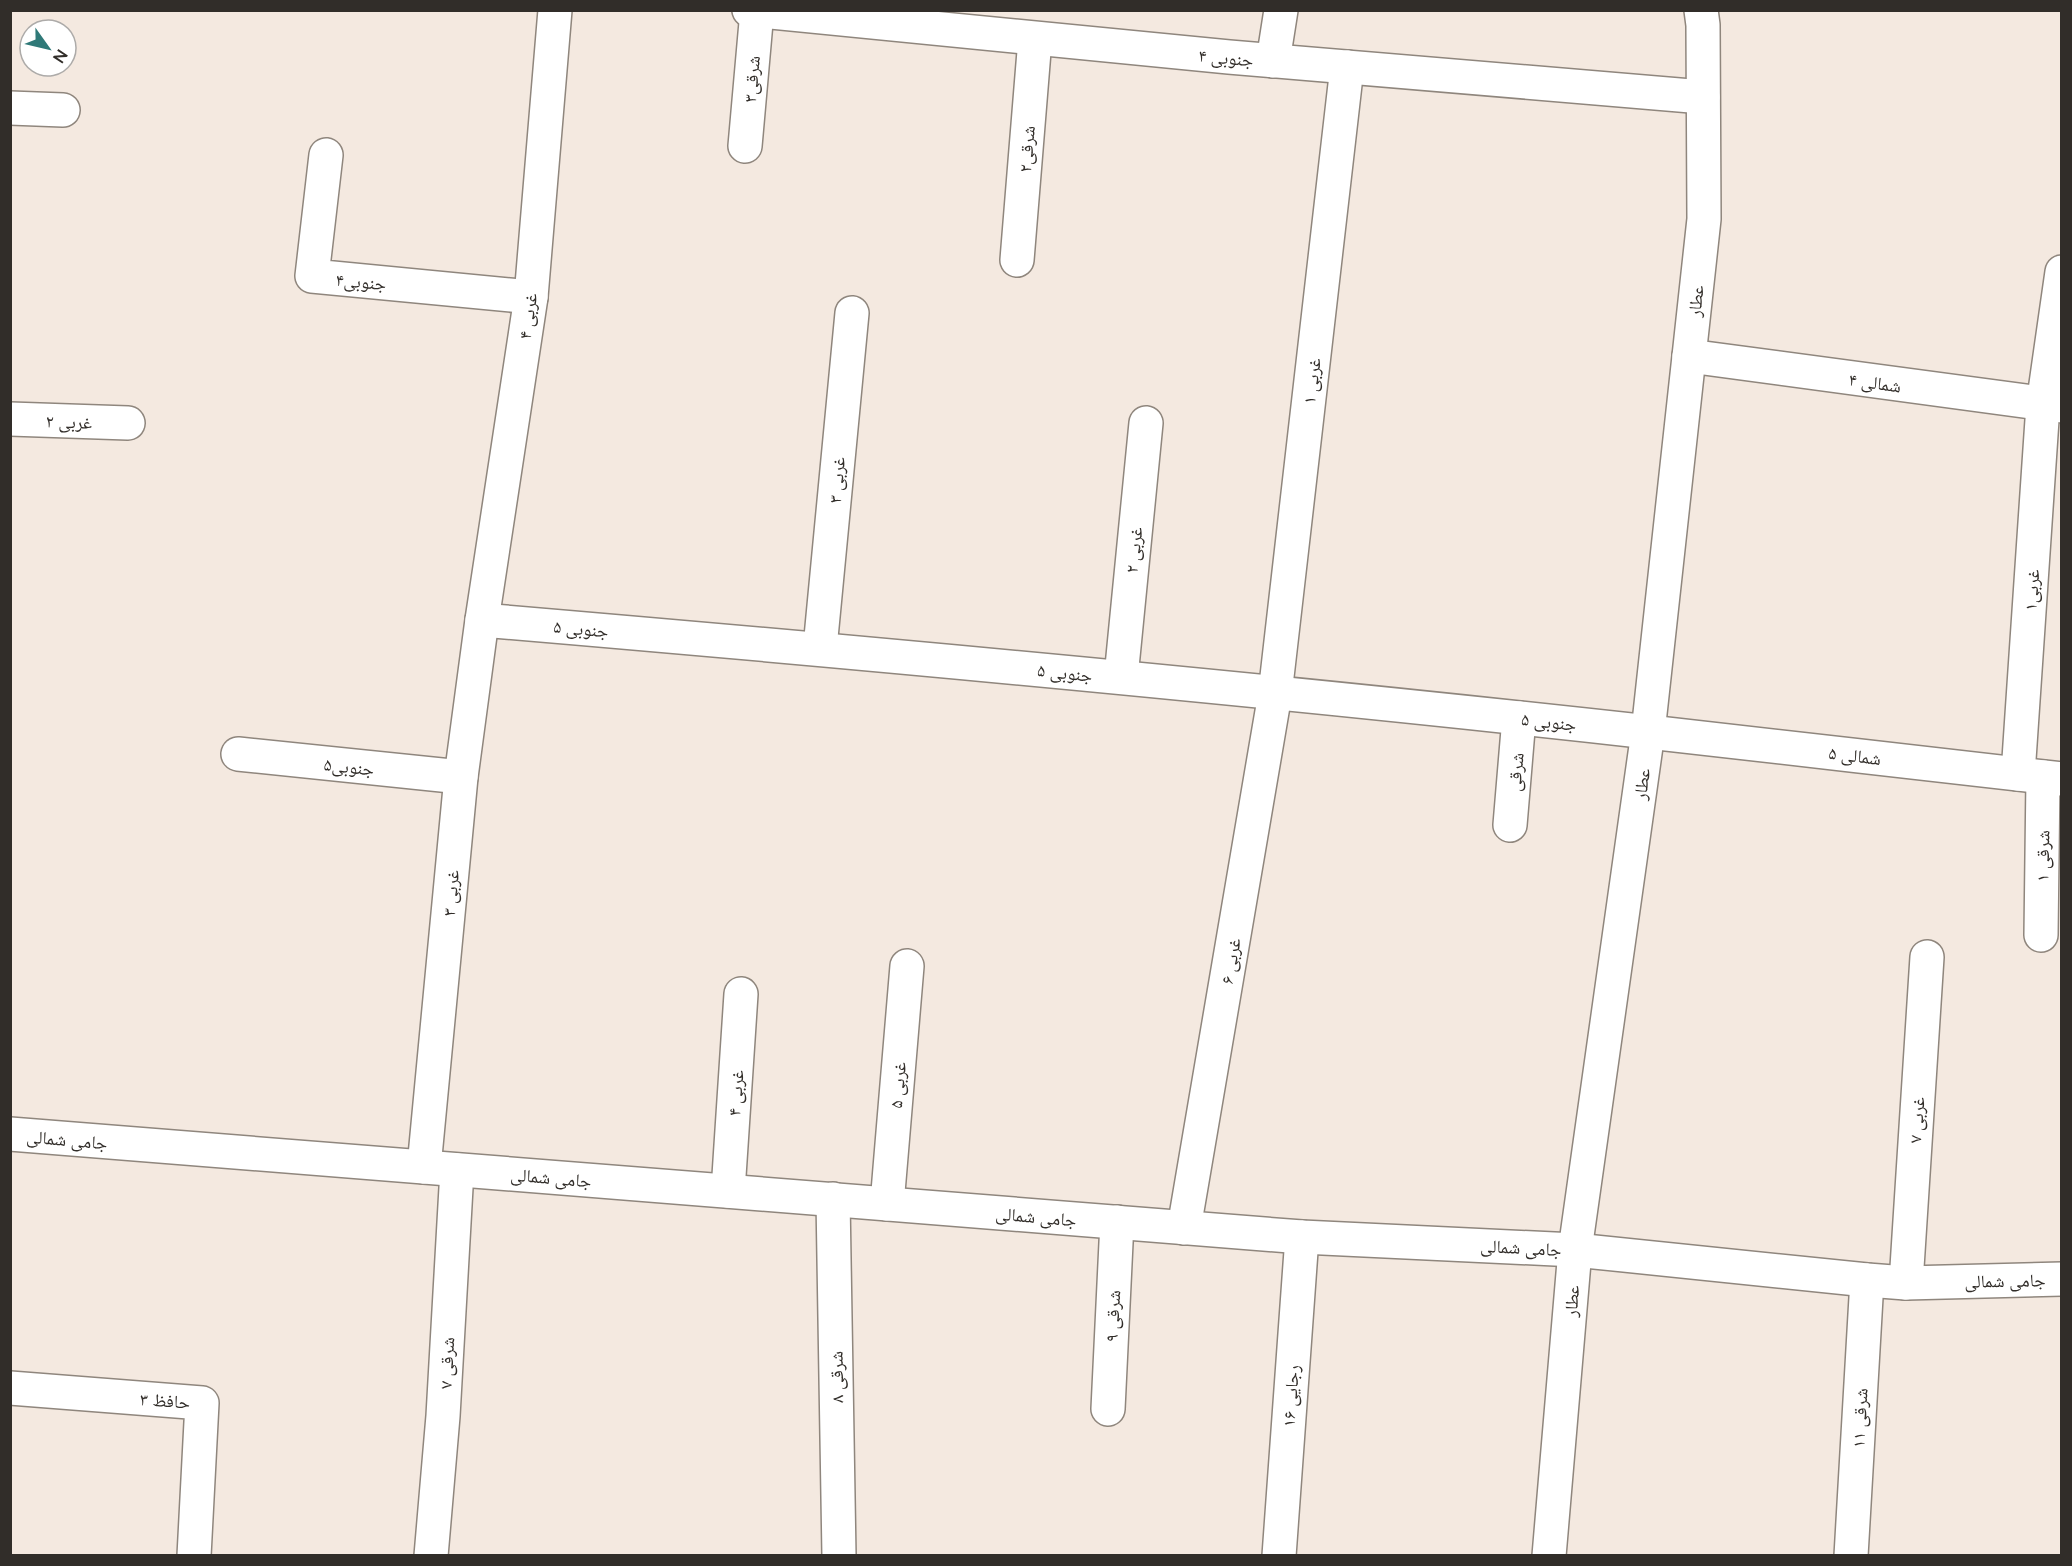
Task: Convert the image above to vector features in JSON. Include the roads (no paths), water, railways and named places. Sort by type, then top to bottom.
[{"type":"street","name":"غربی ۴","points":[[482,620],[531,297],[555,10]]},
{"type":"street","name":"جنوبی ۴","points":[[749,10],[901,18],[1035,39],[1703,97]]},
{"type":"street","points":[[1273,61],[1281,10]]},
{"type":"street","name":"عطار","points":[[1548,1556],[1575,1250],[1648,732],[1704,219],[1701,10]]},
{"type":"street","name":"شرقی۳","points":[[746,146],[757,11]]},
{"type":"street","name":"شرقی۲","points":[[1017,260],[1035,39]]},
{"type":"street","name":"غربی ۱","points":[[1275,694],[1347,67]]},
{"type":"street","points":[[10,108],[63,110]]},
{"type":"street","name":"جنوبی۴","points":[[326,155],[312,276],[531,297]]},
{"type":"street","name":"غربی۱","points":[[2041,777],[2052,406],[2061,272]]},
{"type":"street","name":"غربی ۳","points":[[820,648],[852,313]]},
{"type":"street","name":"شمالی ۴","points":[[1689,356],[2052,406]]},
{"type":"street","name":"غربی ۲","points":[[10,419],[128,423]]},
{"type":"street","name":"غربی ۲","points":[[1121,677],[1146,423]]},
{"type":"street","name":"جنوبی ۵","points":[[482,620],[820,648],[1648,732]]},
{"type":"street","name":"غربی ۳","points":[[424,1167],[461,777],[482,620]]},
{"type":"street","name":"غربی ۶","points":[[1184,1228],[1275,694]]},
{"type":"street","name":"شرقی","points":[[1510,825],[1519,718]]},
{"type":"street","name":"شمالی ۵","points":[[1648,732],[2041,777]]},
{"type":"street","name":"جنوبی۵","points":[[238,754],[461,777]]},
{"type":"street","name":"شرقی ۱","points":[[2041,777],[2041,935]]},
{"type":"street","name":"غربی ۷","points":[[1906,1282],[1927,957]]},
{"type":"street","name":"غربی ۵","points":[[887,1204],[907,966]]},
{"type":"street","name":"غربی ۴","points":[[729,1191],[741,994]]},
{"type":"street","name":"جامی شمالی","points":[[10,1134],[1302,1237],[1575,1250],[1867,1280],[1906,1282],[2061,1279]]},
{"type":"street","name":"شرقی ۷","points":[[431,1556],[443,1416],[457,1170]]},
{"type":"street","name":"شرقی ۸","points":[[833,1199],[839,1556]]},
{"type":"street","name":"شرقی ۹","points":[[1108,1409],[1117,1222]]},
{"type":"street","name":"رجایی ۱۶","points":[[1279,1556],[1302,1237]]},
{"type":"street","name":"شرقی ۱۱","points":[[1851,1556],[1867,1280]]},
{"type":"street","name":"حافظ ۳","points":[[10,1388],[202,1403],[194,1556]]}]
